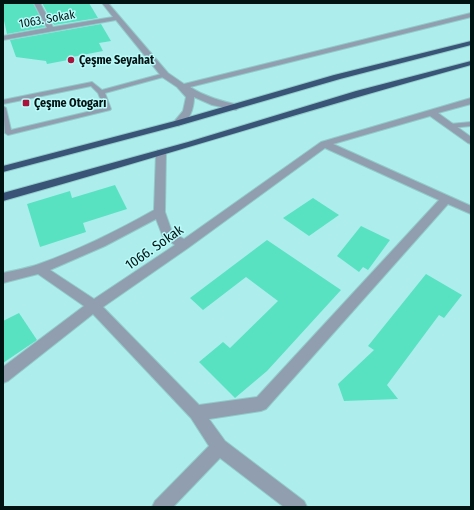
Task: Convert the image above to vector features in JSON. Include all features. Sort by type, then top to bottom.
[{"type":"highway","points":[[3,169],[178,123],[337,78],[471,44]]},
{"type":"highway","points":[[3,197],[359,93],[471,63]]},
{"type":"highway","points":[[3,162],[34,160]]},
{"type":"street","points":[[37,3],[51,30]]},
{"type":"street","points":[[105,3],[166,75],[190,96],[188,114],[178,123]]},
{"type":"street","points":[[181,87],[471,15]]},
{"type":"street","name":"1063. Sokak","points":[[3,38],[118,18]]},
{"type":"street","points":[[181,87],[215,103],[236,107]]},
{"type":"street","name":"1066. Sokak","points":[[3,376],[94,306],[184,245],[324,144],[471,101]]},
{"type":"street","points":[[432,113],[471,141]]},
{"type":"street","points":[[324,144],[471,210]]},
{"type":"street","points":[[161,152],[159,212],[167,234],[184,245]]},
{"type":"street","points":[[196,413],[261,404],[446,198]]},
{"type":"street","points":[[3,278],[40,269],[122,233],[159,212]]},
{"type":"street","points":[[40,269],[94,306],[196,413],[218,447],[298,507]]},
{"type":"street","points":[[160,507],[218,447]]},
{"type":"lane","points":[[101,92],[166,75]]},
{"type":"lane","points":[[3,102],[92,84],[101,92],[108,109],[8,133],[3,108]]},
{"type":"lane","points":[[450,126],[471,124]]},
{"type":"building","points":[[3,3],[33,3],[45,27],[7,34],[3,16]]},
{"type":"building","points":[[42,3],[89,3],[98,18],[54,25]]},
{"type":"building","points":[[101,24],[111,41],[99,43],[103,51],[67,58],[68,60],[47,64],[46,61],[16,57],[10,40]]},
{"type":"building","points":[[115,185],[127,209],[83,223],[86,232],[40,247],[27,204],[70,191],[72,198]]},
{"type":"building","points":[[313,198],[339,215],[309,236],[283,218]]},
{"type":"building","points":[[361,226],[390,240],[368,270],[363,267],[359,272],[337,256]]},
{"type":"building","points":[[267,240],[341,290],[267,371],[235,398],[199,362],[223,342],[230,348],[278,301],[246,277],[203,310],[190,298]]},
{"type":"building","points":[[426,274],[462,295],[444,318],[439,315],[387,385],[398,399],[344,401],[338,384],[374,350],[368,346]]},
{"type":"building","points":[[19,313],[37,340],[3,363],[3,321]]},
{"type":"place","name":"Çeşme Seyahat","points":[[71,60]]},
{"type":"place","name":"Çeşme Otogarı","points":[[26,103]]}]
